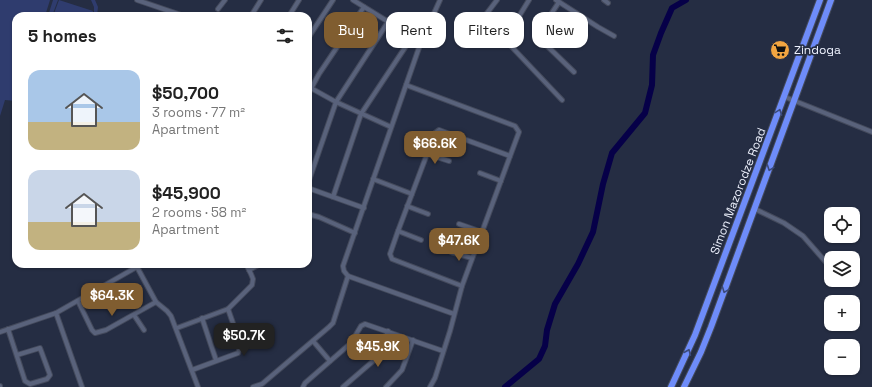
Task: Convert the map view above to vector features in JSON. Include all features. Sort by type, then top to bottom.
[{"type":"highway","name":"Simon Mazorodze Road","points":[[672,387],[695,335],[820,0]]},
{"type":"highway","name":"Simon Mazorodze Road","points":[[684,387],[702,352],[831,0]]},
{"type":"street","points":[[137,0],[172,12]]},
{"type":"street","points":[[218,10],[225,0]]},
{"type":"street","points":[[254,12],[261,0]]},
{"type":"street","points":[[292,12],[299,0]]},
{"type":"street","points":[[312,32],[333,0]]},
{"type":"street","points":[[353,0],[386,21]]},
{"type":"street","points":[[435,12],[440,0]]},
{"type":"street","points":[[488,12],[497,0]]},
{"type":"street","points":[[529,0],[506,36],[509,44],[562,100]]},
{"type":"street","points":[[604,0],[608,3]]},
{"type":"street","points":[[574,72],[538,37],[558,1],[614,36]]},
{"type":"street","points":[[312,84],[364,7]]},
{"type":"street","points":[[312,171],[336,102],[386,25]]},
{"type":"street","points":[[333,197],[362,114],[405,48]]},
{"type":"street","points":[[419,48],[343,266],[344,271],[348,276],[454,314]]},
{"type":"street","points":[[406,85],[515,126],[518,129],[519,134],[462,286],[435,378],[430,387]]},
{"type":"street","points":[[312,90],[391,127]]},
{"type":"street","points":[[785,97],[872,132]]},
{"type":"street","points":[[462,286],[392,259],[390,254],[407,206],[435,133],[440,130],[510,156]]},
{"type":"street","points":[[427,154],[449,161]]},
{"type":"street","points":[[480,173],[501,181]]},
{"type":"street","points":[[373,179],[412,194]]},
{"type":"street","points":[[312,189],[364,208]]},
{"type":"street","points":[[407,206],[428,214]]},
{"type":"street","points":[[755,209],[784,223],[803,236],[824,260]]},
{"type":"street","points":[[312,215],[355,233]]},
{"type":"street","points":[[459,224],[482,232]]},
{"type":"street","points":[[398,231],[421,240]]},
{"type":"street","points":[[451,252],[472,258]]},
{"type":"street","points":[[0,332],[56,313],[135,268]]},
{"type":"street","points":[[138,268],[156,302],[167,311],[177,328],[198,387]]},
{"type":"street","points":[[177,328],[228,309],[252,285],[253,279],[249,270],[253,268]]},
{"type":"street","points":[[253,387],[264,385],[329,327],[333,322],[348,276]]},
{"type":"street","points":[[78,301],[92,330],[95,333],[106,330],[156,302]]},
{"type":"street","points":[[192,370],[238,353],[240,350],[241,346],[228,309]]},
{"type":"street","points":[[56,313],[82,387]]},
{"type":"street","points":[[134,315],[144,330]]},
{"type":"street","points":[[202,318],[216,360]]},
{"type":"street","points":[[303,387],[305,383],[351,343],[363,324],[388,331],[443,351]]},
{"type":"street","points":[[8,329],[17,355],[27,383],[30,384],[47,379],[50,375],[40,348],[17,355]]},
{"type":"street","points":[[343,387],[379,356],[388,331]]},
{"type":"street","points":[[386,387],[402,370],[413,340]]},
{"type":"street","points":[[313,341],[330,361]]},
{"type":"shaded area","points":[[0,0],[50,0],[46,12],[12,12],[12,101],[5,100],[0,116]]},
{"type":"shaded area","points":[[53,0],[58,0],[54,12],[49,12]]},
{"type":"shaded area","points":[[59,0],[93,11],[93,12],[54,12]]},
{"type":"shaded area","points":[[91,0],[95,0],[98,7],[97,12],[94,12],[94,7]]},
{"type":"waterway","points":[[505,387],[539,359],[545,346],[547,330],[555,304],[578,264],[593,232],[603,184],[612,153],[645,113],[652,85],[653,55],[661,33],[672,8],[686,0]]},
{"type":"place","name":"Zindoga","points":[[780,50]]}]
